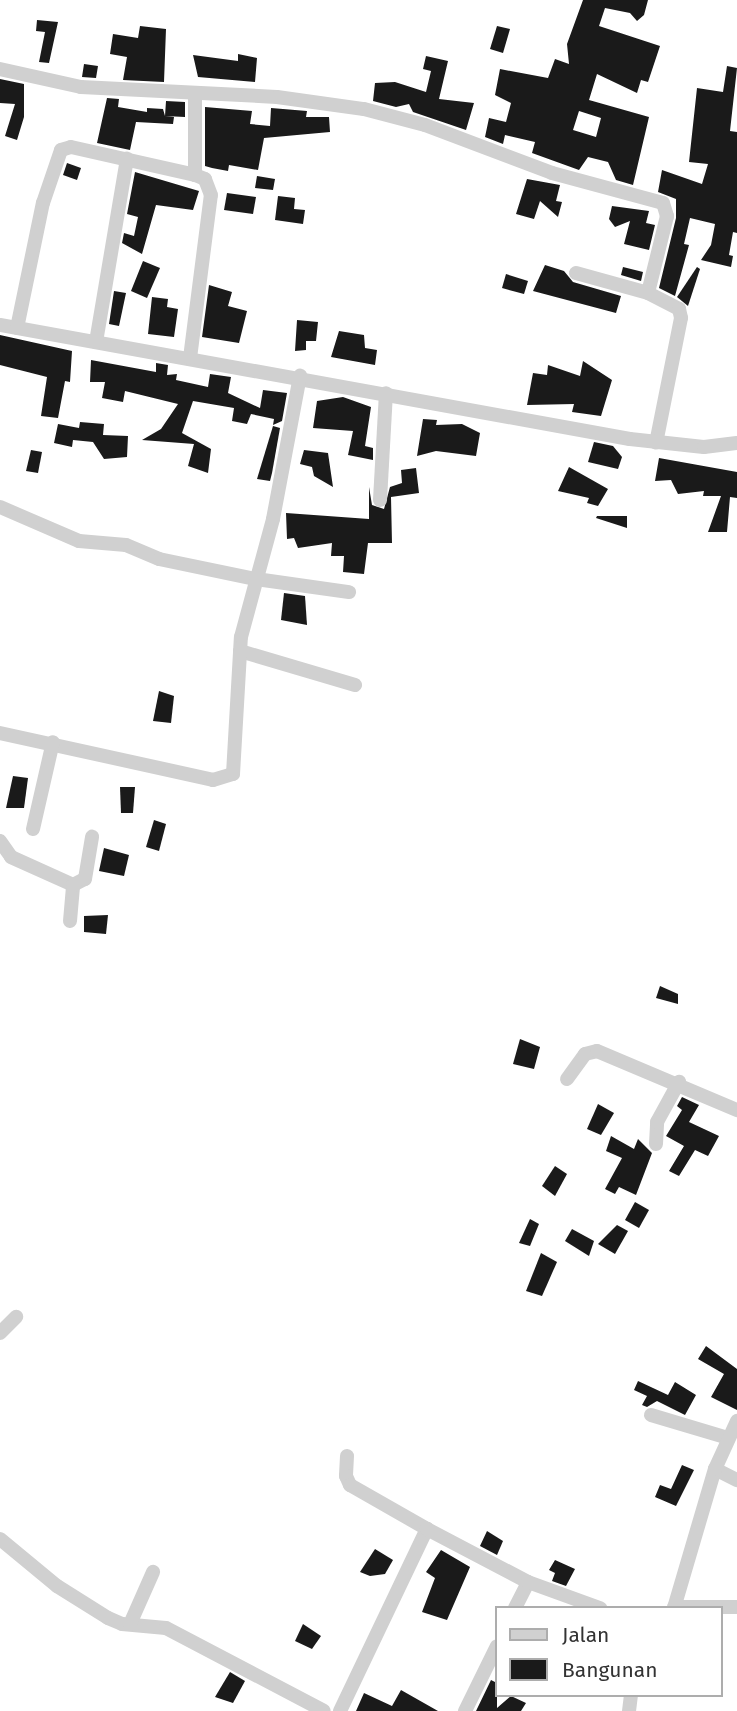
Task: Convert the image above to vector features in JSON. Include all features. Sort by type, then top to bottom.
[{"type":"street","points":[[0,69],[81,87],[195,96],[276,97],[364,109],[425,125],[542,170],[663,204],[667,216],[648,293]]},
{"type":"street","points":[[195,96],[195,175]]},
{"type":"street","points":[[17,328],[43,203],[61,150],[71,147],[205,179],[211,195],[190,358]]},
{"type":"street","points":[[96,342],[127,159]]},
{"type":"street","points":[[576,273],[648,293],[679,309],[681,318],[656,443]]},
{"type":"street","points":[[0,325],[300,376],[656,443],[704,447],[737,443]]},
{"type":"street","points":[[0,733],[53,742],[213,780],[230,778],[235,768],[240,651],[276,506],[300,376]]},
{"type":"street","points":[[380,500],[386,393]]},
{"type":"street","points":[[0,507],[79,541],[126,545],[159,559],[256,579],[349,592]]},
{"type":"street","points":[[240,651],[355,685]]},
{"type":"street","points":[[33,828],[53,742]]},
{"type":"street","points":[[73,885],[85,879],[92,836]]},
{"type":"street","points":[[0,841],[11,857],[73,885]]},
{"type":"street","points":[[70,921],[73,885]]},
{"type":"street","points":[[567,1079],[585,1054],[597,1051],[679,1082],[737,1110]]},
{"type":"street","points":[[656,1144],[657,1122],[679,1082]]},
{"type":"street","points":[[0,1334],[16,1317]]},
{"type":"street","points":[[651,1415],[728,1438]]},
{"type":"street","points":[[674,1606],[715,1469],[737,1421]]},
{"type":"street","points":[[348,1456],[345,1476],[350,1485],[427,1529],[528,1581],[595,1606]]},
{"type":"street","points":[[715,1469],[737,1480]]},
{"type":"street","points":[[340,1711],[427,1529]]},
{"type":"street","points":[[0,1539],[86,1606],[130,1624],[152,1624],[179,1634],[324,1711]]},
{"type":"street","points":[[130,1624],[153,1572]]},
{"type":"street","points":[[516,1606],[528,1581]]},
{"type":"street","points":[[465,1711],[496,1648]]},
{"type":"building","points":[[583,0],[648,0],[644,15],[637,21],[630,13],[605,8],[599,26],[660,46],[648,82],[641,80],[637,93],[597,74],[589,100],[649,117],[633,185],[616,180],[608,162],[588,157],[579,170],[532,153],[535,142],[505,135],[503,144],[485,137],[489,118],[506,122],[511,103],[495,95],[500,69],[548,78],[555,59],[569,64],[567,44]],"holes":[[[579,111],[601,118],[596,137],[573,130]]]},
{"type":"building","points":[[37,20],[58,22],[49,63],[39,62],[45,32],[36,31]]},
{"type":"building","points":[[140,26],[166,29],[164,82],[123,80],[127,57],[110,54],[113,34],[138,38]]},
{"type":"building","points":[[497,26],[510,29],[503,53],[490,49]]},
{"type":"building","points":[[238,54],[257,58],[255,82],[198,77],[193,55],[238,61]]},
{"type":"building","points":[[426,56],[448,61],[439,99],[474,103],[466,130],[413,112],[409,104],[396,107],[373,101],[375,83],[395,82],[426,92],[431,71],[423,69]]},
{"type":"building","points":[[84,64],[98,66],[96,78],[82,77]]},
{"type":"building","points":[[727,66],[737,68],[730,131],[737,132],[737,233],[733,232],[729,255],[733,256],[731,267],[701,260],[711,245],[715,224],[690,218],[684,244],[689,245],[675,296],[659,288],[676,218],[676,199],[658,192],[662,170],[702,184],[708,164],[689,162],[697,88],[723,92]]},
{"type":"building","points":[[0,79],[24,84],[24,117],[17,140],[5,136],[15,104],[0,103]]},
{"type":"building","points":[[107,98],[119,99],[118,107],[147,112],[147,108],[163,109],[165,116],[174,117],[173,124],[136,122],[130,150],[97,143]]},
{"type":"building","points":[[166,101],[185,102],[185,117],[165,116]]},
{"type":"building","points":[[205,107],[252,111],[250,124],[270,126],[271,108],[307,111],[306,117],[329,117],[330,132],[264,138],[258,170],[229,165],[228,171],[212,168],[205,166]]},
{"type":"building","points":[[67,163],[81,168],[77,180],[63,175]]},
{"type":"building","points":[[135,172],[199,191],[193,210],[156,205],[142,254],[122,243],[124,233],[134,236],[138,217],[127,214]]},
{"type":"building","points":[[257,176],[275,179],[273,190],[255,188]]},
{"type":"building","points":[[527,179],[560,185],[556,201],[562,202],[558,217],[540,201],[534,219],[516,214]]},
{"type":"building","points":[[227,193],[256,197],[253,214],[224,210]]},
{"type":"building","points":[[278,196],[295,198],[294,209],[305,210],[303,224],[275,220]]},
{"type":"building","points":[[612,206],[649,211],[646,223],[655,225],[649,250],[624,244],[630,221],[615,227],[609,219]]},
{"type":"building","points":[[143,261],[160,268],[147,298],[131,291]]},
{"type":"building","points":[[545,265],[564,271],[573,282],[621,296],[616,313],[533,291]]},
{"type":"building","points":[[623,267],[643,272],[641,281],[621,275]]},
{"type":"building","points":[[697,267],[700,269],[688,306],[677,297]]},
{"type":"building","points":[[506,274],[528,281],[524,294],[502,288]]},
{"type":"building","points":[[209,285],[232,292],[228,306],[247,311],[239,343],[202,337]]},
{"type":"building","points":[[114,291],[126,293],[119,326],[109,324]]},
{"type":"building","points":[[152,297],[168,299],[167,307],[178,309],[174,337],[148,334]]},
{"type":"building","points":[[297,320],[318,322],[316,341],[306,341],[306,350],[295,351]]},
{"type":"building","points":[[339,331],[364,335],[365,348],[377,350],[375,365],[331,357]]},
{"type":"building","points":[[0,335],[72,351],[70,382],[65,381],[58,418],[41,416],[47,377],[0,365]]},
{"type":"building","points":[[91,360],[156,372],[156,363],[168,365],[167,375],[177,374],[176,380],[208,387],[210,374],[231,377],[228,393],[260,408],[263,390],[287,393],[282,421],[273,425],[274,419],[251,414],[247,424],[232,421],[234,408],[193,401],[182,433],[211,449],[208,473],[188,466],[194,444],[142,440],[161,429],[178,404],[125,391],[123,402],[102,398],[105,382],[90,382]]},
{"type":"building","points":[[583,361],[612,380],[601,416],[572,412],[574,404],[527,405],[533,373],[547,375],[548,365],[580,376]]},
{"type":"building","points":[[343,397],[371,407],[365,446],[373,448],[373,460],[348,455],[353,431],[313,428],[317,401]]},
{"type":"building","points":[[423,419],[437,420],[436,425],[462,424],[480,433],[476,456],[436,451],[417,456]]},
{"type":"building","points":[[80,422],[104,424],[103,435],[128,436],[127,457],[104,459],[93,442],[73,440],[72,447],[54,443],[58,424],[79,428]]},
{"type":"building","points":[[273,426],[280,428],[270,481],[257,479]]},
{"type":"building","points":[[594,442],[613,446],[622,457],[618,469],[588,462]]},
{"type":"building","points":[[31,450],[42,452],[38,473],[26,471]]},
{"type":"building","points":[[304,450],[328,453],[333,487],[314,476],[312,467],[300,464]]},
{"type":"building","points":[[659,458],[737,472],[737,498],[730,497],[727,532],[708,532],[721,496],[703,496],[704,491],[678,494],[671,480],[655,481]]},
{"type":"building","points":[[569,467],[608,489],[598,506],[587,503],[589,498],[558,491]]},
{"type":"building","points":[[416,468],[419,493],[391,497],[392,543],[368,543],[364,574],[343,572],[344,556],[331,556],[332,543],[298,548],[294,538],[287,539],[286,513],[369,519],[369,487],[372,505],[384,509],[390,487],[402,483],[401,470]]},
{"type":"building","points":[[627,516],[627,528],[596,518]]},
{"type":"building","points":[[284,593],[305,596],[307,625],[281,620]]},
{"type":"building","points":[[159,691],[174,696],[171,723],[153,721]]},
{"type":"building","points":[[13,776],[28,778],[24,808],[6,808]]},
{"type":"building","points":[[120,787],[135,787],[133,813],[121,813]]},
{"type":"building","points":[[154,820],[166,824],[159,851],[146,847]]},
{"type":"building","points":[[104,848],[129,855],[124,876],[99,871]]},
{"type":"building","points":[[108,915],[106,934],[84,932],[84,916]]},
{"type":"building","points":[[660,986],[678,994],[678,1004],[656,998]]},
{"type":"building","points":[[520,1039],[540,1047],[534,1069],[513,1064]]},
{"type":"building","points":[[682,1097],[699,1105],[689,1122],[719,1136],[708,1156],[695,1150],[679,1176],[669,1171],[684,1146],[666,1136],[682,1110],[677,1106]]},
{"type":"building","points":[[598,1104],[614,1113],[601,1135],[587,1129]]},
{"type":"building","points":[[611,1136],[634,1149],[638,1139],[652,1153],[636,1195],[619,1187],[615,1194],[605,1189],[622,1158],[606,1151]]},
{"type":"building","points":[[555,1166],[567,1174],[555,1196],[542,1186]]},
{"type":"building","points":[[635,1202],[649,1210],[639,1228],[625,1220]]},
{"type":"building","points":[[530,1219],[539,1224],[530,1246],[519,1243]]},
{"type":"building","points":[[617,1225],[628,1231],[615,1254],[598,1244]]},
{"type":"building","points":[[572,1229],[594,1241],[589,1256],[565,1241]]},
{"type":"building","points":[[541,1253],[557,1262],[542,1296],[526,1291]]},
{"type":"building","points":[[706,1346],[737,1369],[737,1410],[711,1397],[724,1374],[698,1359]]},
{"type":"building","points":[[638,1381],[668,1395],[675,1382],[696,1395],[685,1415],[657,1401],[647,1407],[642,1405],[647,1396],[634,1390]]},
{"type":"building","points":[[682,1465],[694,1470],[676,1506],[655,1497],[660,1485],[671,1489]]},
{"type":"building","points":[[487,1531],[503,1541],[497,1555],[480,1546]]},
{"type":"building","points":[[375,1549],[393,1560],[385,1574],[370,1576],[360,1572]]},
{"type":"building","points":[[441,1550],[470,1567],[447,1620],[422,1612],[435,1578],[426,1572]]},
{"type":"building","points":[[555,1560],[575,1569],[566,1586],[552,1581],[555,1573],[549,1570]]},
{"type":"building","points":[[303,1624],[321,1636],[312,1649],[295,1641]]},
{"type":"building","points":[[230,1672],[245,1681],[233,1703],[215,1697]]},
{"type":"building","points":[[491,1680],[496,1682],[497,1708],[510,1697],[526,1703],[521,1711],[476,1711]]},
{"type":"building","points":[[401,1690],[438,1711],[356,1711],[364,1693],[392,1706]]}]
